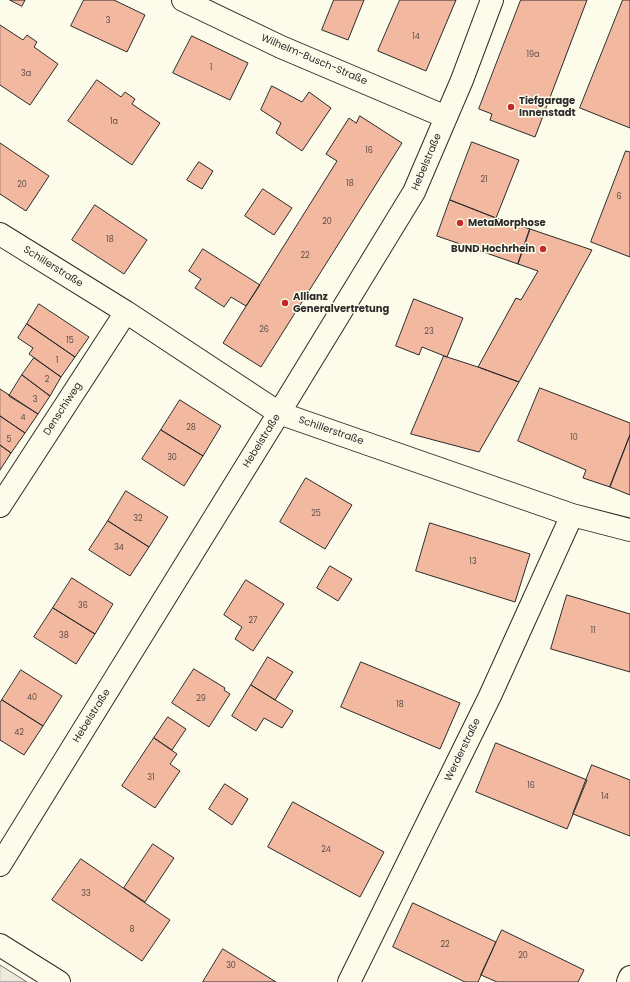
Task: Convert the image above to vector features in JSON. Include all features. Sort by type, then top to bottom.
[{"type":"street","name":"Wilhelm-Busch-Straße","points":[[184,0],[281,47],[446,116]]},
{"type":"street","name":"Hebelstraße","points":[[0,865],[414,192],[462,80],[492,0]]},
{"type":"street","name":"Schillerstraße","points":[[0,234],[126,312],[279,413],[572,515],[630,530]]},
{"type":"street","name":"Denschiweg","points":[[0,506],[126,312]]},
{"type":"street","name":"Werderstraße","points":[[349,982],[490,696],[572,515]]},
{"type":"street","points":[[0,945],[59,982]]},
{"type":"street","points":[[628,982],[630,977]]},
{"type":"shaded area","points":[[0,965],[27,982],[0,982]]},
{"type":"building","points":[[10,0],[25,0],[22,6]]},
{"type":"building","points":[[84,0],[114,0],[145,15],[127,52],[71,26]]},
{"type":"building","points":[[334,0],[364,0],[348,40],[322,30]]},
{"type":"building","points":[[400,0],[456,0],[426,71],[378,51]]},
{"type":"building","points":[[521,0],[587,0],[535,137],[490,120],[492,114],[479,109]]},
{"type":"building","points":[[623,0],[630,0],[630,128],[580,108]]},
{"type":"building","points":[[0,25],[23,40],[27,35],[37,42],[34,47],[58,64],[30,105],[0,85]]},
{"type":"building","points":[[192,36],[248,63],[230,100],[173,73]]},
{"type":"building","points":[[97,80],[121,97],[125,92],[135,99],[132,104],[160,123],[132,165],[68,121]]},
{"type":"building","points":[[272,86],[302,102],[309,92],[331,108],[302,151],[276,133],[281,123],[261,110]]},
{"type":"building","points":[[360,116],[402,143],[261,367],[223,343],[337,161],[326,154],[349,118],[356,123]]},
{"type":"building","points":[[472,142],[519,160],[496,218],[450,200]]},
{"type":"building","points":[[0,143],[49,176],[26,211],[0,194]]},
{"type":"building","points":[[626,151],[630,152],[630,257],[591,242]]},
{"type":"building","points":[[199,162],[213,171],[202,189],[187,180]]},
{"type":"building","points":[[263,189],[292,208],[274,235],[245,216]]},
{"type":"building","points":[[450,200],[496,218],[530,229],[518,264],[437,236]]},
{"type":"building","points":[[95,205],[147,240],[124,274],[72,240]]},
{"type":"building","points":[[530,229],[592,250],[519,382],[478,367],[516,298],[521,300],[538,271],[518,264]]},
{"type":"building","points":[[203,249],[260,285],[246,306],[231,297],[224,307],[195,288],[201,279],[189,271]]},
{"type":"building","points":[[414,299],[463,318],[447,357],[422,347],[419,355],[396,346]]},
{"type":"building","points":[[39,304],[89,337],[75,357],[27,324]]},
{"type":"building","points":[[27,324],[75,357],[61,377],[29,354],[33,348],[18,338]]},
{"type":"building","points":[[444,356],[519,382],[479,452],[411,434]]},
{"type":"building","points":[[34,358],[61,377],[50,396],[22,375]]},
{"type":"building","points":[[22,375],[50,396],[38,414],[9,396]]},
{"type":"building","points":[[540,388],[630,423],[630,435],[610,487],[583,478],[586,470],[518,441]]},
{"type":"building","points":[[0,389],[38,414],[25,433],[0,416]]},
{"type":"building","points":[[180,400],[221,426],[203,456],[161,430]]},
{"type":"building","points":[[0,416],[25,433],[11,453],[0,445]]},
{"type":"building","points":[[161,430],[203,456],[184,486],[142,459]]},
{"type":"building","points":[[630,435],[630,495],[610,487]]},
{"type":"building","points":[[0,445],[11,453],[0,470]]},
{"type":"building","points":[[306,478],[352,505],[325,549],[280,522]]},
{"type":"building","points":[[126,491],[168,517],[149,547],[108,521]]},
{"type":"building","points":[[108,521],[149,547],[130,576],[89,550]]},
{"type":"building","points":[[430,523],[530,554],[515,602],[416,571]]},
{"type":"building","points":[[330,566],[352,579],[338,601],[317,588]]},
{"type":"building","points":[[72,578],[113,604],[95,634],[53,608]]},
{"type":"building","points":[[246,580],[284,604],[253,651],[235,639],[242,627],[224,615]]},
{"type":"building","points":[[567,595],[630,614],[630,672],[551,649]]},
{"type":"building","points":[[53,608],[95,634],[76,664],[34,637]]},
{"type":"building","points":[[268,657],[293,672],[275,700],[251,685]]},
{"type":"building","points":[[361,662],[460,703],[440,749],[341,707]]},
{"type":"building","points":[[194,669],[225,688],[224,690],[230,694],[209,727],[172,703]]},
{"type":"building","points":[[21,670],[62,696],[43,726],[2,700]]},
{"type":"building","points":[[251,685],[293,711],[282,728],[264,718],[256,731],[232,716]]},
{"type":"building","points":[[2,700],[43,726],[24,755],[0,740],[0,703]]},
{"type":"building","points":[[168,717],[186,729],[172,750],[154,738]]},
{"type":"building","points":[[154,738],[177,754],[170,764],[180,771],[155,808],[122,786]]},
{"type":"building","points":[[496,743],[587,780],[567,829],[476,792]]},
{"type":"building","points":[[592,765],[630,780],[630,836],[573,814]]},
{"type":"building","points":[[225,784],[248,799],[232,825],[209,809]]},
{"type":"building","points":[[293,802],[384,852],[360,897],[268,847]]},
{"type":"building","points":[[153,844],[174,858],[145,902],[124,888]]},
{"type":"building","points":[[81,859],[170,920],[142,961],[52,900]]},
{"type":"building","points":[[413,903],[496,942],[478,982],[465,982],[393,947]]},
{"type":"building","points":[[502,930],[584,970],[578,982],[497,982],[481,975]]},
{"type":"building","points":[[223,949],[276,982],[203,982]]},
{"type":"place","name":"Tiefgarage Innenstadt","points":[[511,107]]},
{"type":"place","name":"MetaMorphose","points":[[460,223]]},
{"type":"place","name":"BUND Hochrhein","points":[[543,249]]},
{"type":"place","name":"Allianz Generalvertretung","points":[[285,303]]}]
